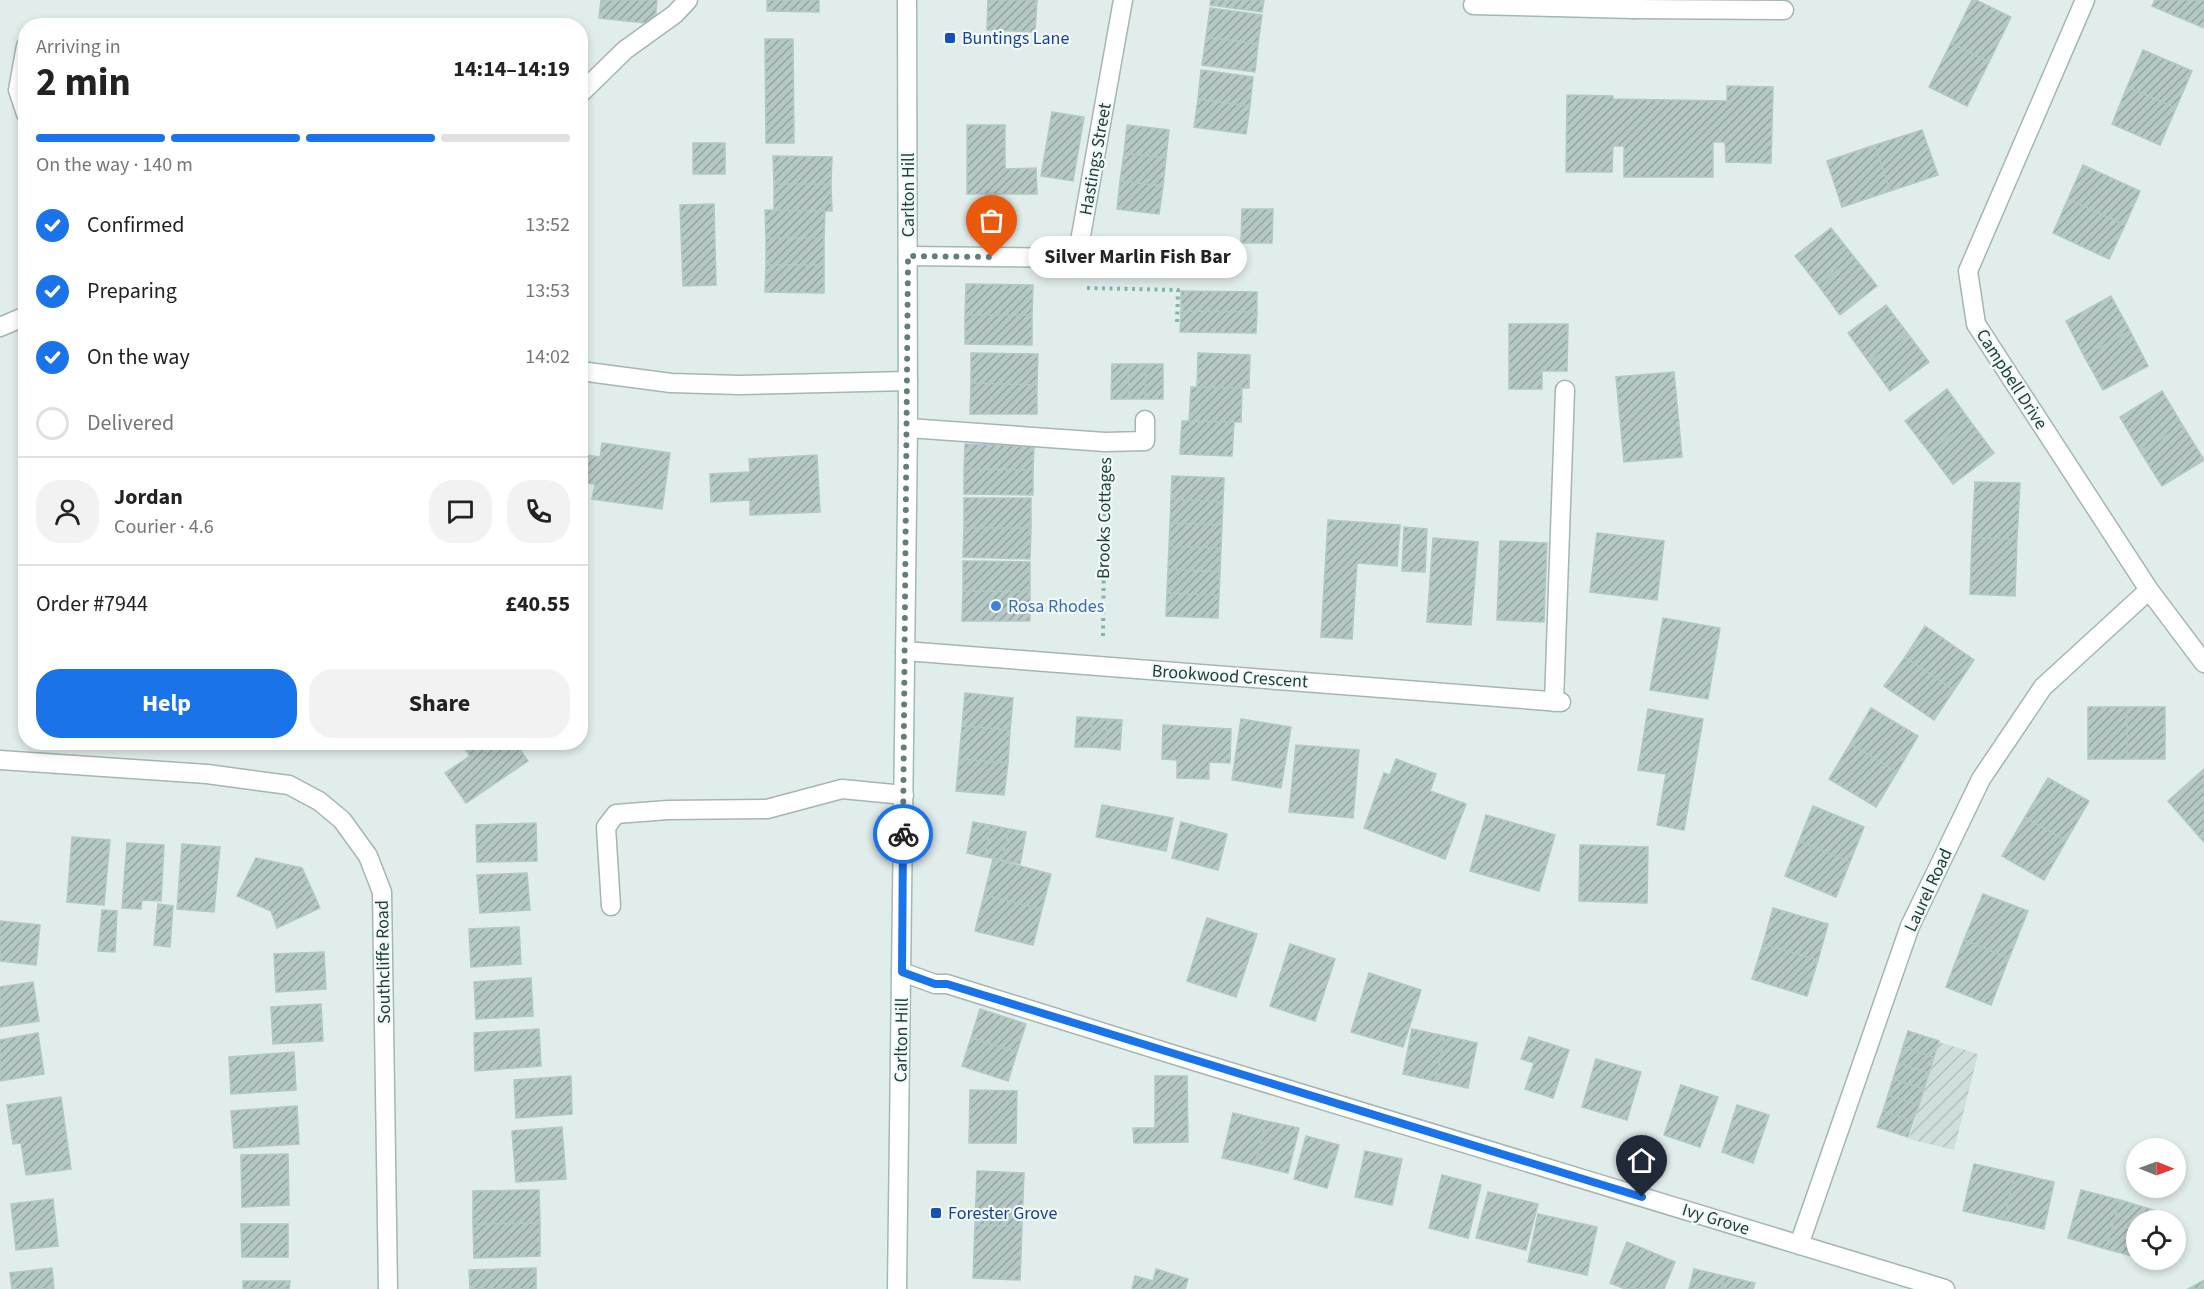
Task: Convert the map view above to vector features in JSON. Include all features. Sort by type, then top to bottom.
[{"type":"street","points":[[588,86],[625,50],[675,14],[688,0]]},
{"type":"street","name":"Carlton Hill","points":[[897,1289],[908,428],[907,0]]},
{"type":"street","name":"Hastings Street","points":[[908,256],[1077,258],[1124,0]]},
{"type":"street","name":"Campbell Drive","points":[[2085,0],[1968,270],[1976,324],[2149,590],[2204,663]]},
{"type":"street","points":[[1473,5],[1634,5],[1784,10]]},
{"type":"street","points":[[0,327],[18,319]]},
{"type":"street","points":[[588,372],[682,384],[908,381]]},
{"type":"street","name":"Brookwood Crescent","points":[[905,651],[1557,702],[1565,390]]},
{"type":"street","name":"Brooks Cottages","points":[[908,428],[1105,442],[1145,441],[1145,420]]},
{"type":"street","name":"Laurel Road","points":[[1799,1245],[1910,926],[1981,779],[2043,687],[2149,590]]},
{"type":"street","name":"Southcliffe Road","points":[[0,760],[207,774],[289,785],[319,801],[342,820],[368,856],[382,892],[388,1289]]},
{"type":"street","points":[[610,906],[606,827],[616,814],[668,810],[767,809],[842,789],[904,795]]},
{"type":"street","name":"Ivy Grove","points":[[902,972],[935,984],[947,984],[1946,1289]]},
{"type":"path","points":[[1082,288],[1178,290],[1177,324]]},
{"type":"path","name":"Brooks Cottages","points":[[1102,666],[1105,442]]},
{"type":"shaded area","points":[[1939,1042],[1978,1054],[1954,1150],[1909,1139]]},
{"type":"building","points":[[601,0],[657,0],[655,24],[599,18]]},
{"type":"building","points":[[767,0],[819,0],[819,12],[767,11]]},
{"type":"building","points":[[988,0],[1037,0],[1035,32],[987,30]]},
{"type":"building","points":[[1211,0],[1264,0],[1262,12],[1210,5]]},
{"type":"building","points":[[1972,0],[2011,17],[1989,62],[1951,43]]},
{"type":"building","points":[[2155,0],[2204,0],[2204,28],[2152,6]]},
{"type":"building","points":[[1210,8],[1262,15],[1258,44],[1206,37]]},
{"type":"building","points":[[1206,37],[1258,44],[1255,72],[1202,65]]},
{"type":"building","points":[[765,39],[793,39],[794,143],[766,143]]},
{"type":"building","points":[[1951,43],[1989,62],[1967,106],[1929,87]]},
{"type":"building","points":[[2143,50],[2192,71],[2176,108],[2127,87]]},
{"type":"building","points":[[1201,70],[1253,77],[1250,106],[1198,99]]},
{"type":"building","points":[[1727,86],[1773,87],[1771,163],[1726,162],[1725,142],[1713,142],[1713,177],[1624,177],[1624,146],[1613,146],[1612,172],[1566,172],[1567,95],[1613,96],[1613,99],[1727,101]]},
{"type":"building","points":[[2127,87],[2176,108],[2160,145],[2112,124]]},
{"type":"building","points":[[1198,99],[1250,106],[1246,134],[1194,127]]},
{"type":"building","points":[[1052,112],[1084,117],[1073,181],[1041,176]]},
{"type":"building","points":[[967,125],[1005,125],[1005,169],[1036,168],[1037,194],[967,194]]},
{"type":"building","points":[[1127,125],[1169,130],[1166,158],[1124,153]]},
{"type":"building","points":[[1922,130],[1938,175],[1890,191],[1875,145]]},
{"type":"building","points":[[693,143],[725,143],[725,174],[693,174]]},
{"type":"building","points":[[1875,145],[1890,191],[1842,207],[1827,161]]},
{"type":"building","points":[[1124,153],[1166,158],[1163,186],[1120,181]]},
{"type":"building","points":[[773,156],[832,157],[831,184],[774,184]]},
{"type":"building","points":[[2083,165],[2140,191],[2125,225],[2068,199]]},
{"type":"building","points":[[1120,181],[1163,186],[1159,214],[1117,209]]},
{"type":"building","points":[[774,184],[831,184],[832,211],[774,210]]},
{"type":"building","points":[[2068,199],[2125,225],[2109,259],[2053,233]]},
{"type":"building","points":[[714,204],[716,285],[683,286],[680,205]]},
{"type":"building","points":[[1242,209],[1273,209],[1272,243],[1241,243]]},
{"type":"building","points":[[765,210],[825,211],[824,238],[766,238]]},
{"type":"building","points":[[1831,228],[1854,257],[1818,285],[1795,256]]},
{"type":"building","points":[[766,238],[824,238],[824,265],[766,265]]},
{"type":"building","points":[[1854,257],[1877,286],[1840,315],[1818,285]]},
{"type":"building","points":[[766,265],[824,265],[824,293],[765,292]]},
{"type":"building","points":[[966,284],[1033,285],[1032,315],[965,315]]},
{"type":"building","points":[[1181,291],[1257,292],[1257,312],[1181,311]]},
{"type":"building","points":[[2111,296],[2130,331],[2084,356],[2066,321]]},
{"type":"building","points":[[1886,305],[1908,334],[1869,362],[1848,333]]},
{"type":"building","points":[[1181,311],[1257,312],[1256,333],[1180,332]]},
{"type":"building","points":[[965,315],[1032,315],[1032,345],[965,344]]},
{"type":"building","points":[[1509,324],[1568,324],[1567,371],[1542,371],[1542,389],[1509,389]]},
{"type":"building","points":[[2130,331],[2148,366],[2103,390],[2084,356]]},
{"type":"building","points":[[1908,334],[1929,362],[1890,391],[1869,362]]},
{"type":"building","points":[[971,353],[1038,354],[1037,385],[971,383]]},
{"type":"building","points":[[1198,353],[1250,355],[1249,388],[1197,387]]},
{"type":"building","points":[[1112,364],[1128,364],[1129,399],[1111,399]]},
{"type":"building","points":[[1128,364],[1146,364],[1145,399],[1129,399]]},
{"type":"building","points":[[1146,364],[1163,364],[1163,399],[1145,399]]},
{"type":"building","points":[[1674,372],[1682,457],[1624,462],[1616,377]]},
{"type":"building","points":[[971,383],[1037,385],[1037,414],[970,414]]},
{"type":"building","points":[[1191,387],[1242,388],[1241,422],[1189,421]]},
{"type":"building","points":[[1947,389],[1970,421],[1929,452],[1905,421]]},
{"type":"building","points":[[2162,391],[2183,426],[2140,451],[2120,417]]},
{"type":"building","points":[[1182,421],[1234,422],[1232,456],[1180,454]]},
{"type":"building","points":[[1970,421],[1994,453],[1953,484],[1929,452]]},
{"type":"building","points":[[2183,426],[2204,460],[2162,486],[2140,451]]},
{"type":"building","points":[[602,443],[670,453],[662,509],[592,499],[595,484],[588,483],[588,455],[600,457]]},
{"type":"building","points":[[965,444],[1034,446],[1033,470],[964,469]]},
{"type":"building","points":[[817,455],[820,512],[750,515],[750,500],[711,502],[710,474],[750,472],[749,459]]},
{"type":"building","points":[[964,469],[1033,470],[1033,495],[964,494]]},
{"type":"building","points":[[1172,476],[1224,478],[1223,502],[1171,499]]},
{"type":"building","points":[[1975,482],[2020,483],[2017,539],[1972,538]]},
{"type":"building","points":[[964,498],[1031,498],[1031,528],[964,528]]},
{"type":"building","points":[[1171,499],[1223,502],[1222,525],[1170,523]]},
{"type":"building","points":[[1328,520],[1400,525],[1397,566],[1357,563],[1352,639],[1321,637]]},
{"type":"building","points":[[1170,523],[1222,525],[1221,548],[1169,546]]},
{"type":"building","points":[[1404,527],[1427,529],[1425,572],[1402,571]]},
{"type":"building","points":[[964,528],[1031,528],[1030,559],[963,557]]},
{"type":"building","points":[[1597,533],[1664,541],[1657,600],[1590,592]]},
{"type":"building","points":[[1433,538],[1478,542],[1471,625],[1427,622]]},
{"type":"building","points":[[1972,538],[2017,539],[2015,596],[1970,594]]},
{"type":"building","points":[[1500,541],[1547,543],[1544,622],[1497,620]]},
{"type":"building","points":[[1169,546],[1221,548],[1220,572],[1168,569]]},
{"type":"building","points":[[963,561],[1030,562],[1030,592],[963,591]]},
{"type":"building","points":[[1168,569],[1220,572],[1219,595],[1167,593]]},
{"type":"building","name":"Rosa Rhodes","points":[[963,591],[1030,592],[1030,621],[962,621]]},
{"type":"building","points":[[1167,593],[1219,595],[1218,618],[1166,616]]},
{"type":"building","points":[[1663,618],[1720,628],[1708,699],[1650,690]]},
{"type":"building","points":[[1925,626],[1974,660],[1954,690],[1905,657]]},
{"type":"building","points":[[1905,657],[1954,690],[1934,720],[1884,686]]},
{"type":"building","points":[[965,693],[1013,698],[1010,730],[962,726]]},
{"type":"building","points":[[2088,707],[2127,707],[2127,759],[2088,759]]},
{"type":"building","points":[[2127,707],[2165,707],[2165,759],[2127,759]]},
{"type":"building","points":[[1871,708],[1918,736],[1897,772],[1850,744]]},
{"type":"building","points":[[1648,709],[1703,719],[1684,830],[1657,825],[1666,774],[1638,770]]},
{"type":"building","points":[[1077,717],[1092,718],[1090,747],[1075,747]]},
{"type":"building","points":[[1092,718],[1107,719],[1105,748],[1090,747]]},
{"type":"building","points":[[1107,719],[1122,720],[1120,750],[1105,748]]},
{"type":"building","points":[[1241,719],[1291,727],[1281,788],[1232,780]]},
{"type":"building","points":[[1163,725],[1231,729],[1230,763],[1209,762],[1209,779],[1177,778],[1177,760],[1162,759]]},
{"type":"building","points":[[962,726],[1010,730],[1008,763],[959,759]]},
{"type":"building","points":[[1850,744],[1897,772],[1876,807],[1829,779]]},
{"type":"building","points":[[1296,745],[1359,750],[1353,818],[1289,812]]},
{"type":"building","points":[[466,750],[520,750],[528,761],[466,803],[445,773],[470,756]]},
{"type":"building","points":[[959,759],[1008,763],[1004,795],[956,791]]},
{"type":"building","points":[[1396,759],[1436,774],[1430,791],[1466,804],[1445,859],[1364,828],[1384,773],[1390,775]]},
{"type":"building","points":[[2204,769],[2204,826],[2196,833],[2168,801]]},
{"type":"building","points":[[2048,778],[2089,801],[2066,841],[2025,817]]},
{"type":"building","points":[[1102,805],[1173,818],[1166,851],[1096,837]]},
{"type":"building","points":[[1813,806],[1864,827],[1850,862],[1799,841]]},
{"type":"building","points":[[1486,815],[1555,835],[1539,891],[1470,871]]},
{"type":"building","points":[[2025,817],[2066,841],[2044,880],[2002,856]]},
{"type":"building","points":[[973,822],[990,825],[985,857],[967,853]]},
{"type":"building","points":[[1181,822],[1227,834],[1218,870],[1172,858]]},
{"type":"building","points":[[536,823],[537,861],[477,862],[476,825]]},
{"type":"building","points":[[990,825],[1009,829],[1002,860],[985,857]]},
{"type":"building","points":[[2204,826],[2204,842],[2196,833]]},
{"type":"building","points":[[1009,829],[1026,832],[1020,864],[1002,860]]},
{"type":"building","points":[[72,837],[110,840],[104,905],[67,902]]},
{"type":"building","points":[[1799,841],[1850,862],[1836,897],[1785,876]]},
{"type":"building","points":[[127,843],[164,845],[161,901],[142,900],[141,909],[122,908]]},
{"type":"building","points":[[182,844],[220,847],[214,912],[177,909]]},
{"type":"building","points":[[1580,845],[1648,847],[1647,903],[1579,901]]},
{"type":"building","points":[[256,858],[302,868],[320,908],[277,928],[271,911],[237,896]]},
{"type":"building","points":[[993,859],[1051,874],[1042,909],[984,895]]},
{"type":"building","points":[[527,873],[530,910],[480,913],[477,875]]},
{"type":"building","points":[[1983,894],[2028,911],[2009,958],[1964,940]]},
{"type":"building","points":[[984,895],[1042,909],[1033,945],[975,931]]},
{"type":"building","points":[[158,904],[173,906],[170,947],[154,945]]},
{"type":"building","points":[[1773,908],[1828,924],[1818,960],[1763,944]]},
{"type":"building","points":[[102,910],[117,911],[115,952],[98,951]]},
{"type":"building","points":[[1207,918],[1257,934],[1236,997],[1187,981]]},
{"type":"building","points":[[0,921],[40,925],[36,965],[0,961]]},
{"type":"building","points":[[519,927],[521,964],[471,967],[469,929]]},
{"type":"building","points":[[1964,940],[2009,958],[1991,1005],[1946,987]]},
{"type":"building","points":[[1290,944],[1335,959],[1315,1021],[1270,1006]]},
{"type":"building","points":[[1763,944],[1818,960],[1807,996],[1752,979]]},
{"type":"building","points":[[324,952],[326,989],[276,992],[274,954]]},
{"type":"building","points":[[1369,973],[1421,990],[1403,1047],[1351,1032]]},
{"type":"building","points":[[531,978],[533,1016],[476,1019],[474,982]]},
{"type":"building","points":[[33,982],[39,1021],[0,1027],[0,987]]},
{"type":"building","points":[[321,1004],[323,1041],[273,1044],[271,1007]]},
{"type":"building","points":[[980,1009],[1026,1024],[1017,1052],[971,1038]]},
{"type":"building","points":[[539,1029],[541,1066],[475,1071],[474,1033]]},
{"type":"building","points":[[1412,1029],[1445,1036],[1435,1081],[1403,1074]]},
{"type":"building","points":[[1908,1031],[1939,1041],[1934,1057],[1903,1047]]},
{"type":"building","points":[[38,1033],[44,1074],[0,1081],[0,1040]]},
{"type":"building","points":[[1445,1036],[1477,1043],[1468,1088],[1435,1081]]},
{"type":"building","points":[[1529,1037],[1569,1050],[1553,1098],[1525,1089],[1534,1063],[1521,1059]]},
{"type":"building","points":[[971,1038],[1017,1052],[1008,1081],[962,1066]]},
{"type":"building","points":[[1903,1047],[1934,1057],[1929,1073],[1898,1063]]},
{"type":"building","points":[[294,1052],[296,1090],[231,1094],[229,1057]]},
{"type":"building","points":[[1596,1059],[1641,1072],[1627,1120],[1582,1107]]},
{"type":"building","points":[[1898,1063],[1929,1073],[1924,1089],[1893,1079]]},
{"type":"building","points":[[571,1076],[572,1114],[516,1118],[514,1080]]},
{"type":"building","points":[[1155,1076],[1187,1076],[1188,1142],[1134,1143],[1133,1128],[1155,1128]]},
{"type":"building","points":[[1893,1079],[1924,1089],[1919,1105],[1888,1095]]},
{"type":"building","points":[[1681,1085],[1718,1097],[1700,1147],[1664,1135]]},
{"type":"building","points":[[970,1090],[1017,1091],[1016,1143],[969,1143]]},
{"type":"building","points":[[1888,1095],[1919,1105],[1913,1121],[1883,1111]]},
{"type":"building","points":[[61,1097],[71,1169],[26,1175],[21,1143],[13,1144],[7,1105]]},
{"type":"building","points":[[1737,1105],[1769,1115],[1753,1163],[1722,1152]]},
{"type":"building","points":[[297,1106],[299,1144],[234,1148],[231,1111]]},
{"type":"building","points":[[1883,1111],[1913,1121],[1908,1137],[1877,1127]]},
{"type":"building","points":[[1233,1113],[1266,1121],[1255,1165],[1222,1158]]},
{"type":"building","points":[[1266,1121],[1299,1128],[1288,1173],[1255,1165]]},
{"type":"building","points":[[562,1127],[566,1179],[516,1182],[512,1131]]},
{"type":"building","points":[[1306,1136],[1339,1145],[1327,1188],[1294,1179]]},
{"type":"building","points":[[1365,1151],[1402,1159],[1392,1205],[1355,1197]]},
{"type":"building","points":[[288,1154],[289,1205],[242,1207],[241,1155]]},
{"type":"building","points":[[1974,1164],[2015,1173],[2004,1220],[1963,1211]]},
{"type":"building","points":[[977,1171],[1024,1173],[1022,1226],[975,1225]]},
{"type":"building","points":[[2015,1173],[2054,1182],[2044,1229],[2004,1220]]},
{"type":"building","points":[[1442,1175],[1481,1185],[1468,1238],[1429,1228]]},
{"type":"building","points":[[539,1190],[540,1223],[473,1224],[473,1191]]},
{"type":"building","points":[[2081,1190],[2120,1200],[2106,1249],[2068,1238]]},
{"type":"building","points":[[1488,1192],[1538,1204],[1526,1250],[1476,1238]]},
{"type":"building","points":[[53,1199],[58,1246],[16,1250],[11,1204]]},
{"type":"building","points":[[2120,1200],[2154,1210],[2126,1210],[2126,1254],[2106,1249]]},
{"type":"building","points":[[1538,1214],[1597,1227],[1587,1275],[1528,1262]]},
{"type":"building","points":[[540,1223],[540,1256],[474,1258],[473,1224]]},
{"type":"building","points":[[241,1224],[288,1224],[288,1257],[242,1257]]},
{"type":"building","points":[[975,1225],[1022,1226],[1020,1280],[973,1278]]},
{"type":"building","points":[[1627,1242],[1675,1262],[1664,1289],[1625,1289],[1610,1283]]},
{"type":"building","points":[[52,1268],[54,1289],[12,1289],[10,1273]]},
{"type":"building","points":[[536,1268],[536,1289],[470,1289],[469,1270]]},
{"type":"building","points":[[1156,1269],[1188,1279],[1185,1289],[1132,1289],[1135,1276],[1153,1281]]},
{"type":"building","points":[[1694,1269],[1724,1276],[1721,1289],[1689,1289]]},
{"type":"building","points":[[1724,1276],[1755,1283],[1753,1289],[1721,1289]]},
{"type":"building","points":[[2204,1280],[2204,1289],[2188,1289]]},
{"type":"building","points":[[243,1281],[290,1281],[289,1289],[243,1289]]},
{"type":"way so far","points":[[903,834],[908,256],[992,257]]},
{"type":"place","name":"Buntings Lane","points":[[950,38]]},
{"type":"place","name":"Silver Marlin Fish Bar","points":[[992,257]]},
{"type":"place","name":"Rosa Rhodes","points":[[996,606]]},
{"type":"place","name":"Forester Grove","points":[[936,1213]]},
{"type":"route","points":[[903,834],[902,972],[935,984],[947,984],[1642,1197]]}]
